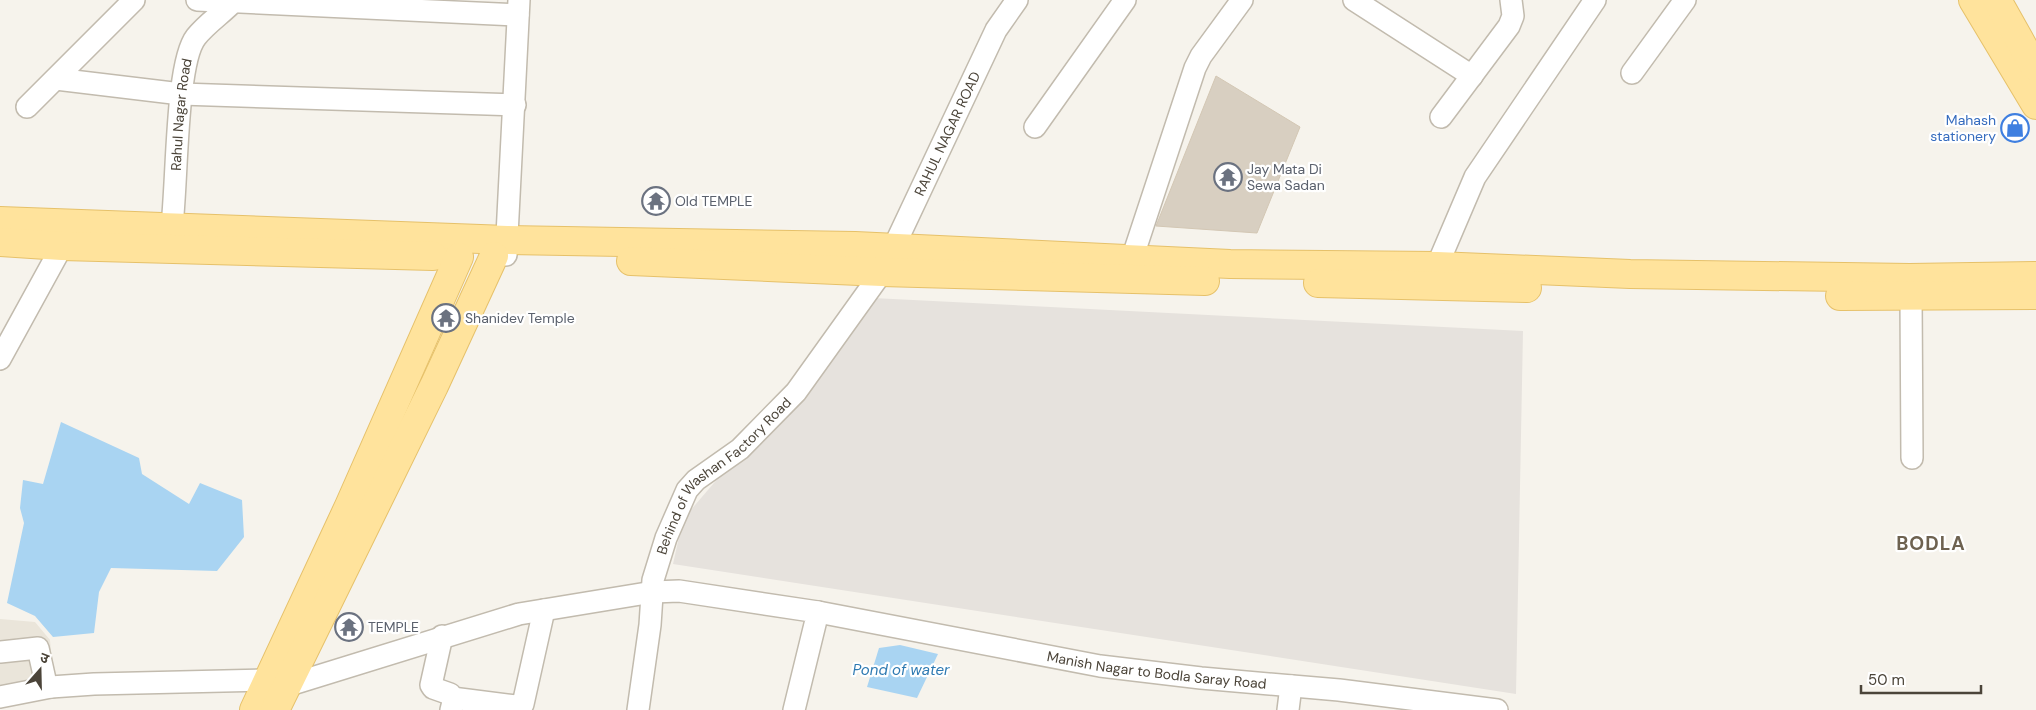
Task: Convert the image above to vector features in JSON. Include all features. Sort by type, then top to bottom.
[{"type":"main road","points":[[1980,1],[2036,70]]},
{"type":"main road","points":[[1980,1],[2036,105]]},
{"type":"main road","points":[[0,221],[171,238],[459,257],[502,251]]},
{"type":"main road","points":[[0,242],[62,246],[171,238],[502,251],[855,246],[887,260],[1434,276],[1911,296],[2036,295]]},
{"type":"main road","points":[[254,710],[277,692],[502,251]]},
{"type":"main road","points":[[277,692],[345,514],[459,257]]},
{"type":"main road","points":[[887,260],[1132,259],[1434,276],[1630,274],[1910,278],[2036,276]]},
{"type":"street","points":[[28,107],[134,0]]},
{"type":"street","points":[[197,0],[518,8],[515,105],[502,251]]},
{"type":"street","name":"RAHUL NAGAR ROAD","points":[[887,260],[996,30],[1017,0]]},
{"type":"street","points":[[1035,127],[1124,0]]},
{"type":"street","points":[[1132,259],[1201,56],[1242,0]]},
{"type":"street","points":[[1354,0],[1472,76]]},
{"type":"street","points":[[1441,117],[1512,20],[1511,0]]},
{"type":"street","points":[[1434,276],[1475,177],[1595,0]]},
{"type":"street","points":[[1632,73],[1685,0]]},
{"type":"street","name":"Rahul Nagar Road","points":[[171,238],[182,94],[187,59],[193,42],[234,1]]},
{"type":"street","points":[[56,80],[182,94],[515,105]]},
{"type":"street","points":[[0,359],[62,246]]},
{"type":"street","name":"Behind of Washan Factory Road","points":[[638,710],[650,626],[653,586],[666,538],[688,490],[696,480],[740,449],[796,392],[887,260]]},
{"type":"street","points":[[1911,296],[1912,458]]},
{"type":"street","name":"Manish Nagar to Bodla Saray Road","points":[[0,697],[51,687],[94,684],[277,692],[442,636],[519,614],[653,586],[818,612],[1100,666],[1418,698],[1497,710]]},
{"type":"street","points":[[442,636],[431,685],[433,688],[450,694],[452,704],[516,706],[523,704],[544,610]]},
{"type":"street","points":[[794,710],[818,612]]},
{"type":"street","points":[[0,652],[38,648],[46,684],[51,687]]},
{"type":"street","points":[[1288,710],[1291,686]]},
{"type":"shaded area","points":[[873,298],[1523,331],[1516,694],[673,564],[683,519]]},
{"type":"shaded area","points":[[0,619],[35,622],[50,640],[55,697],[0,703]]},
{"type":"water","points":[[61,422],[139,458],[142,474],[189,504],[200,483],[242,500],[244,537],[217,571],[111,568],[99,592],[94,633],[53,637],[35,616],[7,603],[24,523],[20,508],[23,480],[43,484]]},
{"type":"water","name":"Pond of water","points":[[900,645],[938,654],[917,698],[867,687],[879,648]]},
{"type":"building","name":"Jay Mata Di Sewa Sadan","points":[[1216,76],[1300,127],[1257,233],[1156,226]]},
{"type":"place","name":"Mahash stationery","points":[[2015,128]]},
{"type":"place","name":"Jay Mata Di Sewa Sadan","points":[[1228,177]]},
{"type":"place","name":"Old TEMPLE","points":[[656,201]]},
{"type":"place","name":"Shanidev Temple","points":[[446,318]]},
{"type":"place","name":"TEMPLE","points":[[349,627]]},
{"type":"district","name":"BODLA","points":[[1931,543]]}]
